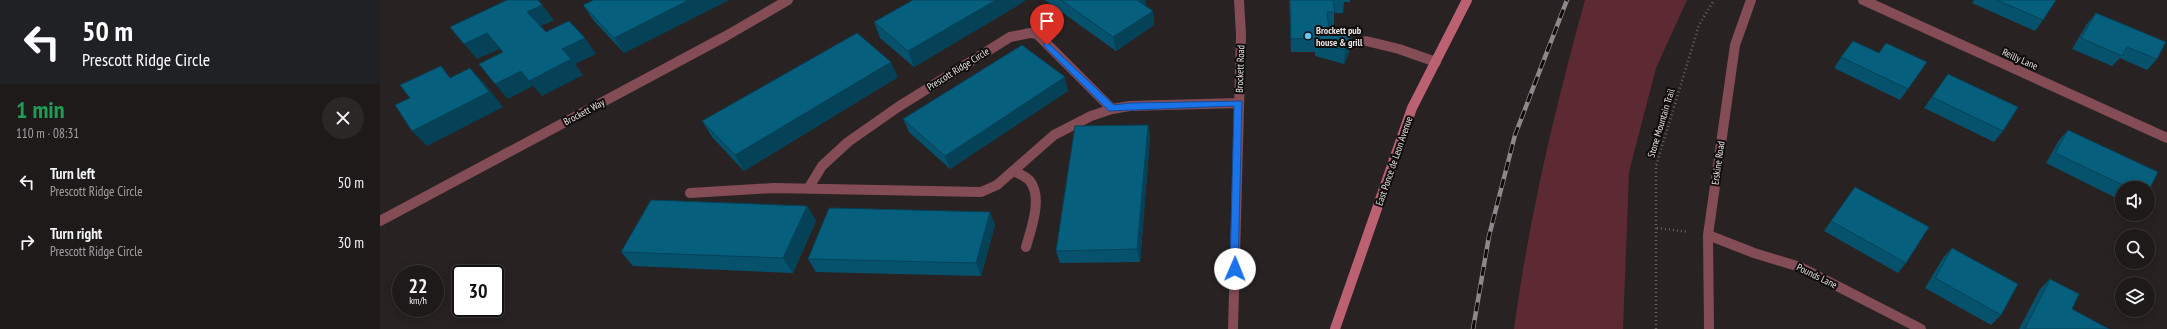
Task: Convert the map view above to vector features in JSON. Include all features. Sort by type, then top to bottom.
[{"type":"main road","name":"East Ponce de Leon Avenue","points":[[1335,329],[1412,108],[1467,0]]},
{"type":"street","name":"Brockett Way","points":[[380,221],[719,40],[788,0]]},
{"type":"street","name":"Brockett Road","points":[[1233,329],[1239,103],[1239,0]]},
{"type":"street","name":"Erskine Road","points":[[1709,329],[1708,235],[1735,45],[1751,0]]},
{"type":"street","name":"Reilly Lane","points":[[1863,0],[2167,138]]},
{"type":"street","name":"Prescott Ridge Circle","points":[[808,189],[822,166],[848,142],[1010,36],[1030,33],[1037,34],[1112,109]]},
{"type":"street","points":[[1366,41],[1400,49],[1436,62]]},
{"type":"street","points":[[690,193],[808,189],[981,192],[997,185],[1054,135],[1091,116],[1112,109],[1130,106],[1239,103]]},
{"type":"street","points":[[1014,171],[1030,182],[1035,198],[1033,217],[1026,247]]},
{"type":"street","name":"Pounds Lane","points":[[1708,235],[1754,253],[1800,267],[1921,329]]},
{"type":"path","name":"Stone Mountain Trail","points":[[1656,329],[1658,228],[1656,166],[1699,25],[1714,0]]},
{"type":"path","points":[[1658,228],[1708,235]]},
{"type":"shaded area","points":[[1585,0],[1687,0],[1656,68],[1629,172],[1623,329],[1514,329],[1527,246],[1544,163],[1563,81]]},
{"type":"building","points":[[507,0],[538,0],[542,5],[527,12],[546,32],[569,21],[585,38],[562,49],[571,59],[529,81],[521,71],[495,84],[479,64],[503,52],[487,33],[464,44],[450,27]]},
{"type":"building","points":[[594,0],[689,0],[614,38],[583,5]]},
{"type":"building","points":[[913,0],[996,0],[908,51],[874,22]]},
{"type":"building","points":[[1061,0],[1140,0],[1138,1],[1153,11],[1113,37]]},
{"type":"building","points":[[1290,0],[1333,0],[1335,12],[1327,12],[1329,29],[1352,35],[1345,50],[1316,43],[1318,38],[1291,39]]},
{"type":"building","points":[[1997,0],[2056,0],[2043,20]]},
{"type":"building","points":[[2096,13],[2166,42],[2157,59],[2127,47],[2122,56],[2081,38]]},
{"type":"building","points":[[857,33],[891,62],[735,155],[702,121]]},
{"type":"building","points":[[1853,41],[1879,53],[1886,43],[1927,62],[1908,89],[1841,57]]},
{"type":"building","points":[[1022,45],[1065,77],[945,156],[903,119]]},
{"type":"building","points":[[441,66],[450,78],[470,68],[489,92],[412,131],[395,105],[410,98],[400,85]]},
{"type":"building","points":[[1948,74],[2018,107],[2003,131],[1932,97]]},
{"type":"building","points":[[1148,125],[1137,249],[1056,251],[1075,126]]},
{"type":"building","points":[[2068,130],[2158,172],[2154,181],[2115,181],[2055,153]]},
{"type":"building","points":[[1855,187],[1929,227],[1906,263],[1831,221]]},
{"type":"building","points":[[651,200],[807,206],[783,258],[621,252]]},
{"type":"building","points":[[829,208],[990,212],[976,263],[808,259]]},
{"type":"building","points":[[1952,248],[2018,284],[2001,315],[1935,278]]},
{"type":"building","points":[[2050,279],[2079,294],[2072,309],[2109,329],[2025,329]]},
{"type":"railway","points":[[1473,329],[1489,236],[1515,135],[1567,0]]},
{"type":"place","name":"Brockett pub house & grill","points":[[1308,36]]},
{"type":"route","points":[[1047,45],[1112,109],[1130,106],[1158,106],[1186,103],[1239,103],[1235,269]]}]
